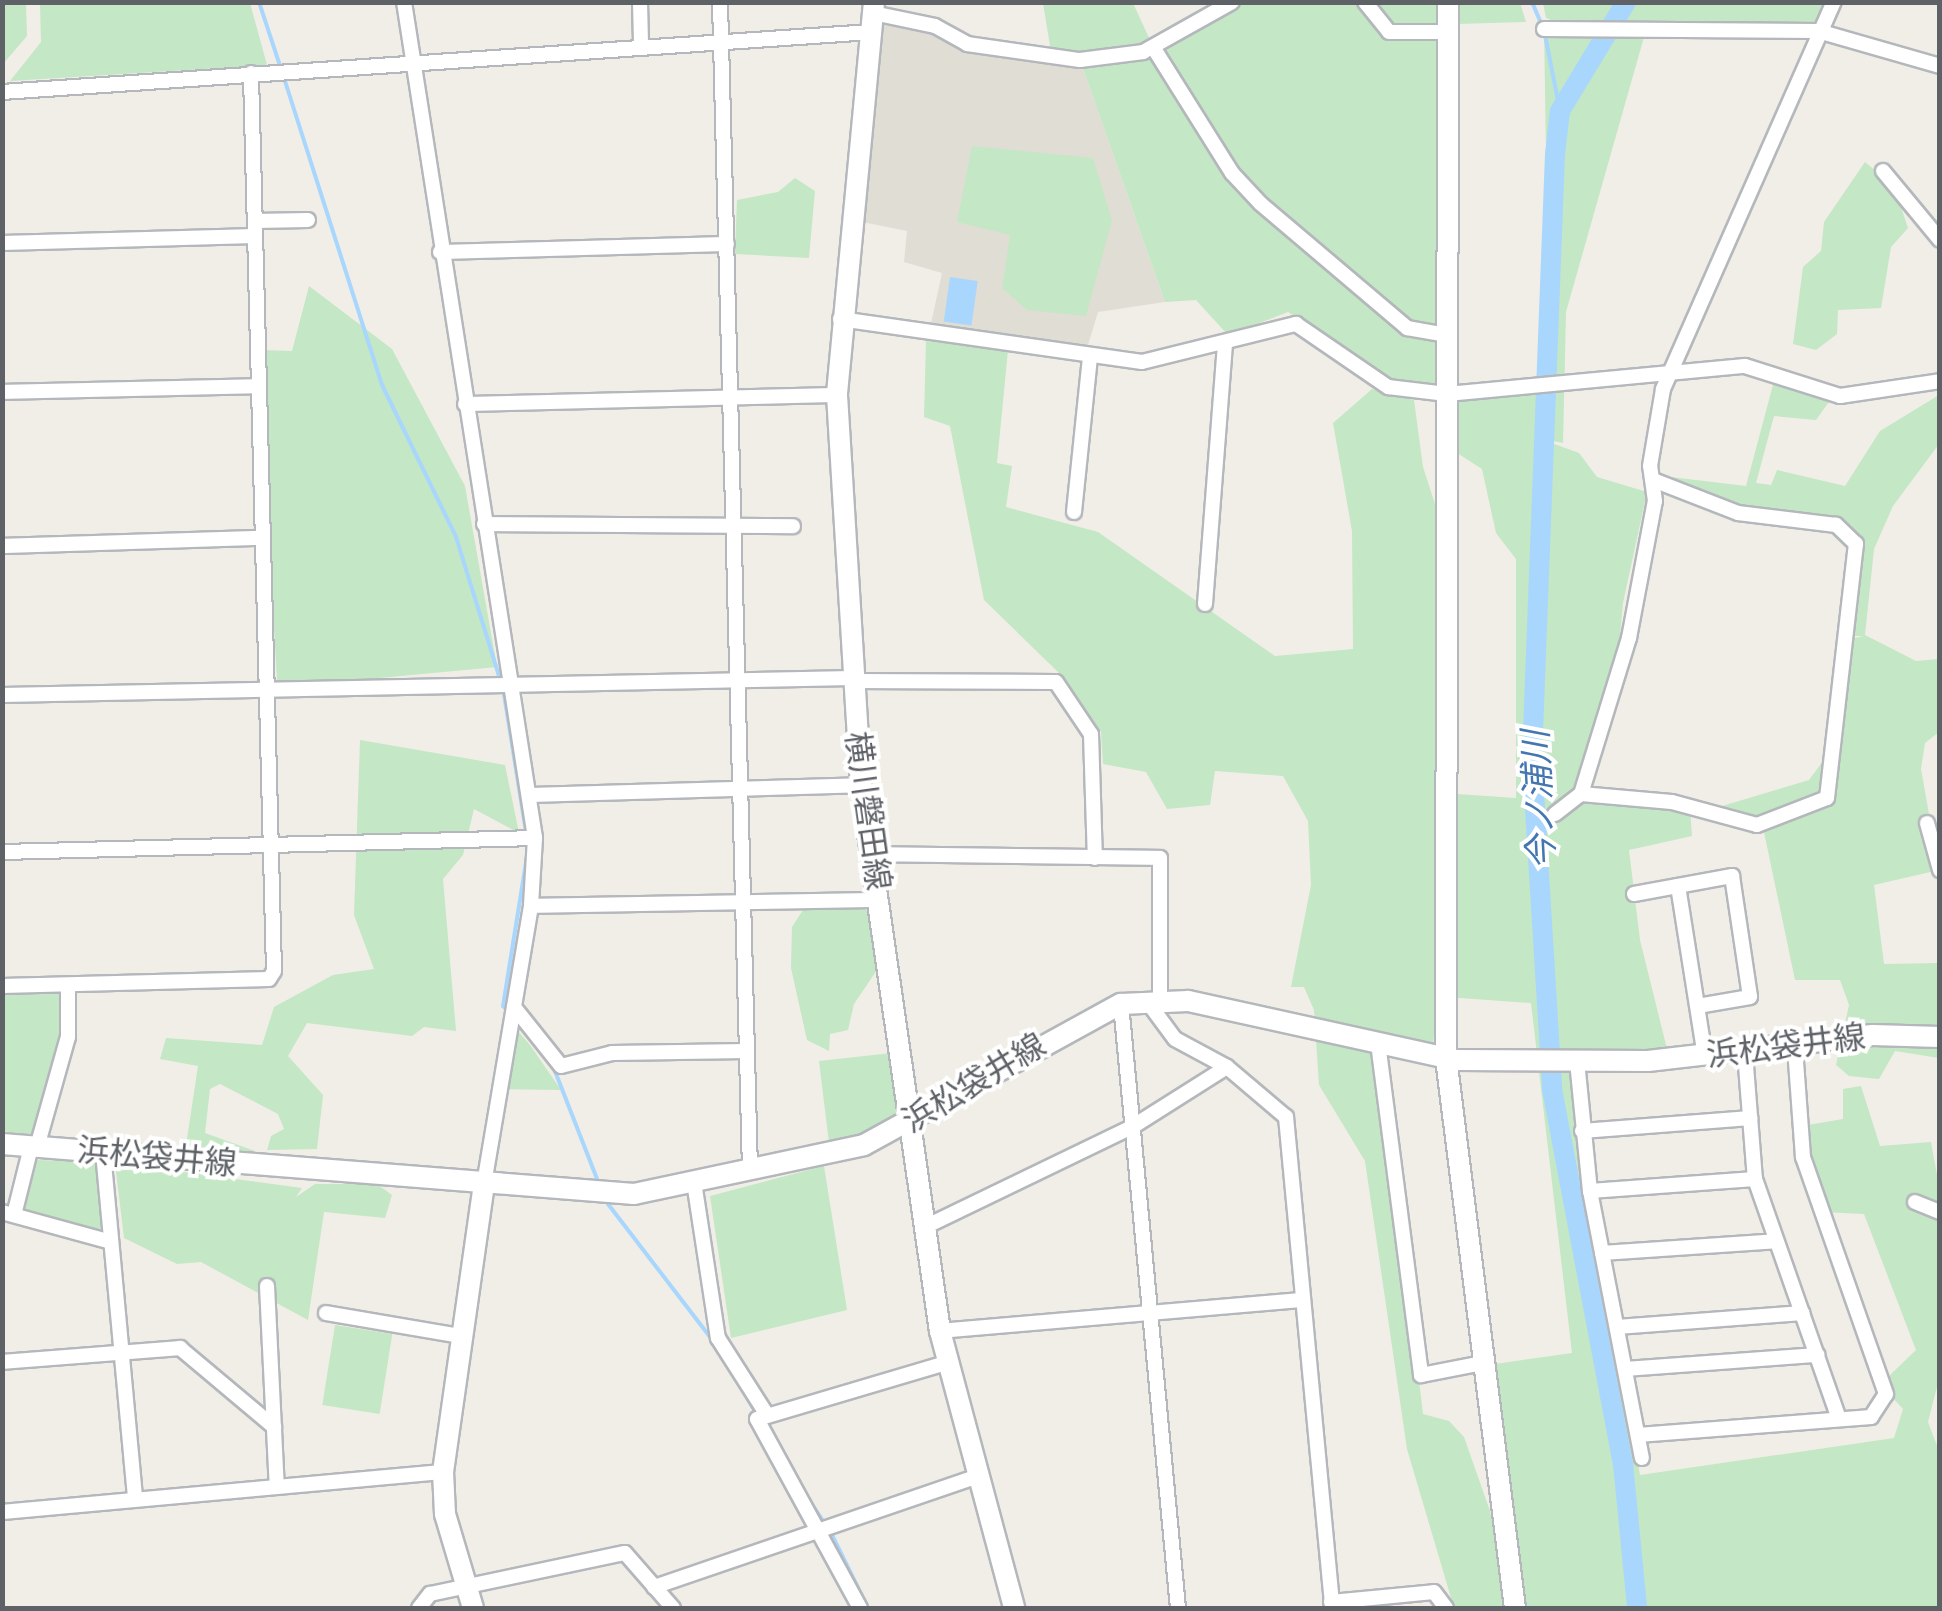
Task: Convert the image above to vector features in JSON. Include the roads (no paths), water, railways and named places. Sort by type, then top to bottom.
[{"type":"main road","points":[[1448,2],[1446,1058],[1515,1608]]},
{"type":"main road","name":"横川磐田線","points":[[872,16],[840,319],[836,395],[861,785],[914,1121],[940,1331],[1014,1608]]},
{"type":"main road","name":"浜松袋井線","points":[[2,1144],[608,1194],[694,1182],[864,1145],[914,1121],[1050,1036],[1121,1004],[1154,1001],[1446,1058],[1558,1061],[1705,1057],[1898,1032],[1940,1037]]},
{"type":"main road","points":[[470,1598],[446,1514],[443,1472],[484,1184]]},
{"type":"street","points":[[404,2],[410,62],[535,838],[532,906],[484,1184]]},
{"type":"street","points":[[640,2],[641,44]]},
{"type":"street","points":[[720,2],[750,1169]]},
{"type":"street","points":[[2,92],[722,39],[872,16],[935,26],[967,44],[1052,58],[1153,48],[1232,2]]},
{"type":"street","points":[[1366,2],[1389,32],[1448,32]]},
{"type":"street","points":[[1555,814],[1581,794],[1629,638],[1670,374],[1834,2]]},
{"type":"street","points":[[1544,29],[1818,31],[1940,66]]},
{"type":"street","points":[[1153,48],[1232,174],[1261,204],[1407,328],[1446,334]]},
{"type":"street","points":[[2,986],[268,979],[271,844],[251,73]]},
{"type":"street","points":[[1883,171],[1940,240]]},
{"type":"street","points":[[2,243],[255,229],[308,220]]},
{"type":"street","points":[[440,252],[728,244]]},
{"type":"street","points":[[840,319],[1090,356],[1172,360],[1296,324],[1317,331],[1388,387],[1447,394],[1745,366],[1840,396],[1940,381]]},
{"type":"street","points":[[1205,604],[1224,344]]},
{"type":"street","points":[[1074,512],[1090,356]]},
{"type":"street","points":[[2,392],[259,386]]},
{"type":"street","points":[[465,404],[836,395]]},
{"type":"street","points":[[1581,794],[1672,802],[1757,825],[1827,798],[1856,544],[1836,525],[1738,513],[1653,480]]},
{"type":"street","points":[[484,524],[794,526]]},
{"type":"street","points":[[2,546],[263,538]]},
{"type":"street","points":[[2,695],[739,680],[1056,682],[1091,734],[1094,858]]},
{"type":"street","points":[[529,795],[861,785]]},
{"type":"street","points":[[1927,823],[1940,870]]},
{"type":"street","points":[[2,852],[535,838]]},
{"type":"street","points":[[872,854],[1160,858],[1154,1001],[1175,1039],[1227,1067],[1286,1117],[1331,1606],[1434,1592],[1446,1608]]},
{"type":"street","points":[[1634,894],[1732,876],[1750,997],[1698,1006]]},
{"type":"street","points":[[1678,886],[1705,1057]]},
{"type":"street","points":[[532,906],[880,900]]},
{"type":"street","points":[[68,985],[68,1037],[34,1147],[9,1211],[111,1242]]},
{"type":"street","points":[[1121,1004],[1178,1608]]},
{"type":"street","points":[[514,1007],[561,1066],[612,1053],[748,1050]]},
{"type":"street","points":[[1378,1043],[1421,1375],[1483,1364]]},
{"type":"street","points":[[1638,1436],[1871,1417],[1886,1394],[1803,1158],[1795,1047]]},
{"type":"street","points":[[1745,1053],[1755,1180],[1840,1419]]},
{"type":"street","points":[[1558,1061],[1582,1131],[1590,1192],[1642,1458]]},
{"type":"street","points":[[927,1226],[1132,1126],[1227,1067]]},
{"type":"street","points":[[1582,1131],[1750,1118]]},
{"type":"street","points":[[103,1152],[134,1499]]},
{"type":"street","points":[[1590,1192],[1755,1180]]},
{"type":"street","points":[[694,1182],[718,1338],[824,1524],[860,1608]]},
{"type":"street","points":[[1916,1202],[1940,1212]]},
{"type":"street","points":[[1602,1253],[1776,1241]]},
{"type":"street","points":[[267,1286],[277,1486]]},
{"type":"street","points":[[940,1331],[1303,1300]]},
{"type":"street","points":[[326,1313],[460,1336]]},
{"type":"street","points":[[1617,1328],[1802,1313]]},
{"type":"street","points":[[2,1362],[180,1348],[274,1427]]},
{"type":"street","points":[[1625,1368],[1817,1355]]},
{"type":"street","points":[[764,1416],[946,1363]]},
{"type":"street","points":[[2,1512],[443,1472]]},
{"type":"street","points":[[654,1587],[824,1524],[976,1477]]},
{"type":"street","points":[[419,1608],[430,1594],[470,1598],[625,1553],[673,1608]]},
{"type":"water","points":[[950,277],[978,281],[971,325],[944,322]]},
{"type":"waterway","points":[[259,2],[281,69]]},
{"type":"waterway","points":[[1532,2],[1542,25]]},
{"type":"waterway","name":"今ノ浦川","points":[[1626,2],[1560,111],[1555,154],[1532,759],[1552,1089],[1623,1464],[1637,1608]]},
{"type":"waterway","points":[[1545,35],[1560,111]]},
{"type":"waterway","points":[[284,78],[382,385],[456,537],[500,679]]},
{"type":"waterway","points":[[503,688],[526,832]]},
{"type":"waterway","points":[[509,1012],[503,1006],[527,856]]},
{"type":"waterway","points":[[553,1066],[597,1179]]},
{"type":"waterway","points":[[608,1204],[714,1342]]},
{"type":"waterway","points":[[737,1380],[757,1415]]},
{"type":"waterway","points":[[809,1500],[826,1525]]},
{"type":"waterway","points":[[831,1533],[868,1608]]}]
